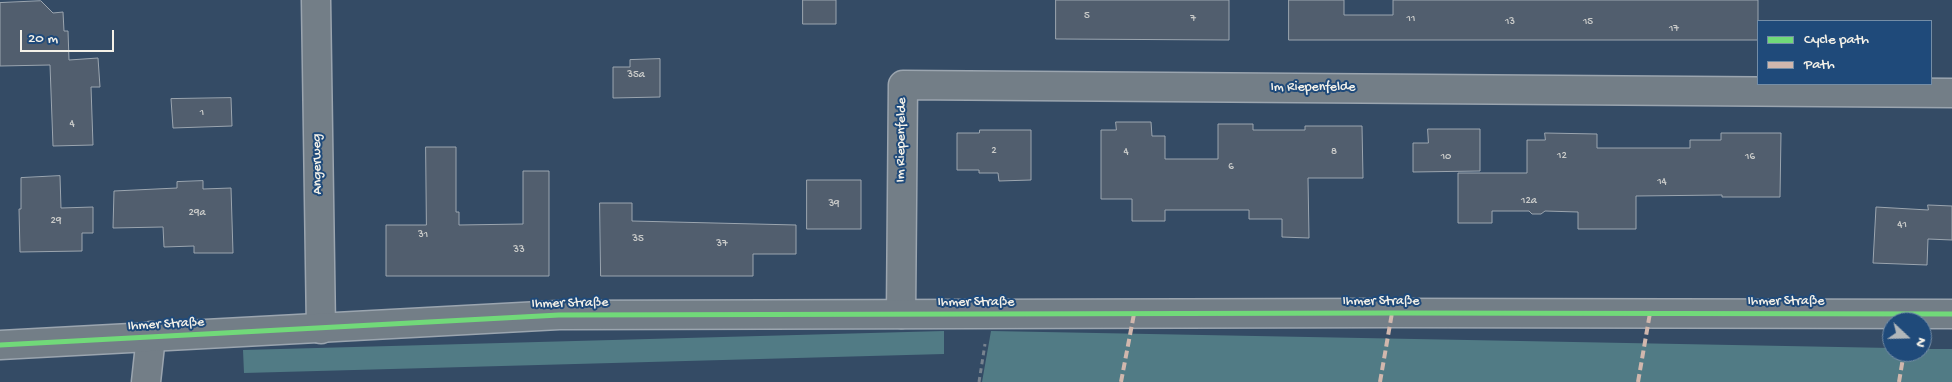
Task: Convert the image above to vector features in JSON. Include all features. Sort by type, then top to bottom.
[{"type":"street","name":"Angerweg","points":[[316,0],[321,329]]},
{"type":"street","name":"Im Riepenfelde","points":[[900,314],[903,85],[1952,93]]},
{"type":"street","name":"Ihmer Straße","points":[[0,345],[559,315],[1952,314]]},
{"type":"street","points":[[146,382],[151,336]]},
{"type":"green space","points":[[944,331],[944,354],[244,373],[243,350]]},
{"type":"green space","points":[[991,331],[1882,348],[1882,362],[1932,362],[1932,349],[1952,349],[1952,382],[982,382]]},
{"type":"building","points":[[803,0],[836,0],[836,24],[803,24]]},
{"type":"building","points":[[1056,0],[1229,0],[1229,40],[1056,39]]},
{"type":"building","points":[[1289,0],[1344,0],[1344,15],[1393,15],[1393,0],[1758,0],[1757,40],[1289,40]]},
{"type":"building","points":[[41,1],[53,13],[63,12],[64,31],[68,31],[69,60],[98,58],[100,87],[91,87],[93,145],[53,146],[50,65],[0,66],[0,3]]},
{"type":"building","points":[[660,59],[660,97],[613,98],[613,67],[630,67],[630,60]]},
{"type":"building","points":[[231,98],[232,126],[173,128],[171,99]]},
{"type":"building","points":[[1116,122],[1151,122],[1152,136],[1165,136],[1165,159],[1218,159],[1218,124],[1253,124],[1253,130],[1305,130],[1305,126],[1362,126],[1363,178],[1308,178],[1309,238],[1282,237],[1282,219],[1249,219],[1249,210],[1165,210],[1165,221],[1132,221],[1132,199],[1101,199],[1101,130],[1116,130]]},
{"type":"building","points":[[1428,129],[1480,129],[1480,171],[1413,172],[1413,143],[1428,143]]},
{"type":"building","points":[[980,130],[1031,130],[1031,180],[999,181],[998,173],[979,173],[979,170],[957,170],[957,133],[979,133]]},
{"type":"building","points":[[1545,133],[1597,134],[1597,148],[1690,148],[1690,140],[1721,140],[1721,133],[1781,133],[1780,197],[1722,197],[1722,195],[1636,196],[1636,229],[1578,229],[1578,212],[1545,211],[1541,214],[1532,214],[1529,211],[1492,211],[1492,223],[1458,223],[1458,173],[1527,173],[1527,140],[1545,140]]},
{"type":"building","points":[[426,147],[456,147],[456,212],[459,212],[459,225],[523,224],[523,171],[549,171],[549,276],[386,276],[386,225],[426,225]]},
{"type":"building","points":[[60,176],[61,208],[93,207],[93,233],[82,233],[82,251],[20,252],[19,209],[21,209],[21,178]]},
{"type":"building","points":[[807,180],[861,180],[861,229],[807,229]]},
{"type":"building","points":[[203,181],[203,189],[231,188],[233,253],[194,253],[194,246],[164,247],[163,227],[113,228],[114,191],[177,188],[177,182]]},
{"type":"building","points":[[600,203],[632,203],[632,221],[796,225],[796,254],[753,254],[753,276],[601,276]]},
{"type":"building","points":[[1928,205],[1952,206],[1952,240],[1928,239],[1927,265],[1873,263],[1876,207],[1928,210]]},
{"type":"marked path","points":[[1380,382],[1392,313]]},
{"type":"marked path","points":[[1638,382],[1650,313]]},
{"type":"marked path","points":[[1121,382],[1134,314]]},
{"type":"marked path","points":[[1899,382],[1902,362]]},
{"type":"cycle path","points":[[0,345],[559,315],[1952,314]]}]
